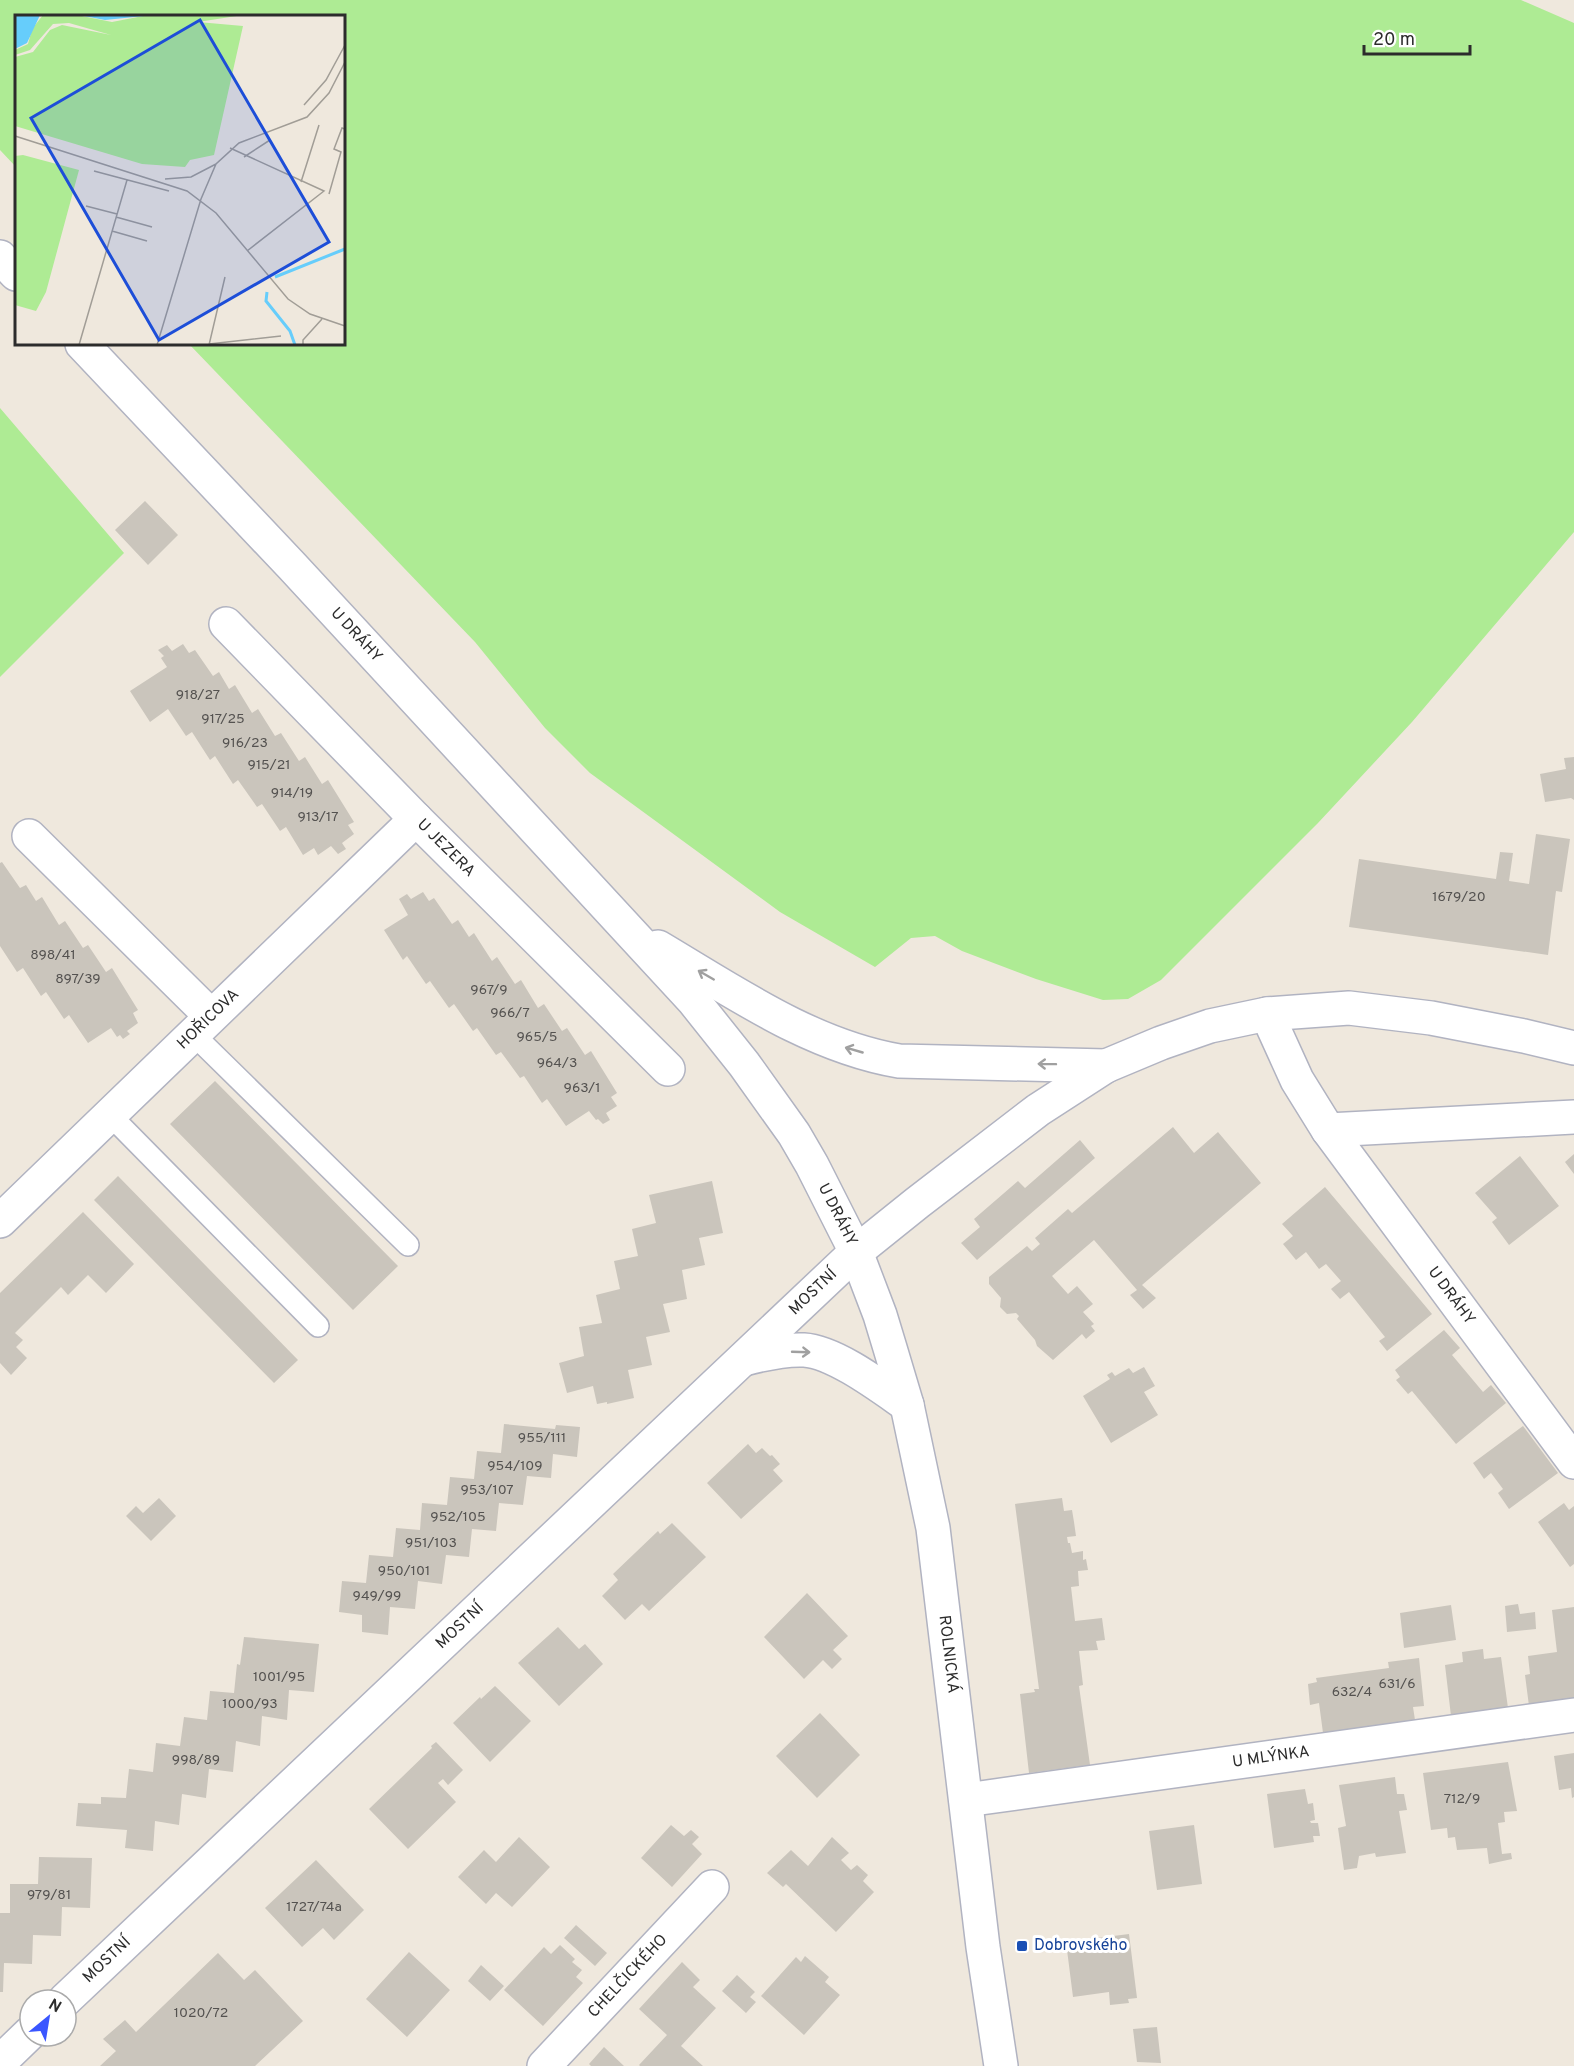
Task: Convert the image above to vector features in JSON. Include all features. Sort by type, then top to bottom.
[{"type":"street","points":[[0,256],[15,273]]},
{"type":"street","name":"U DRÁHY","points":[[83,345],[292,566],[693,1000],[744,1064],[794,1134],[856,1252],[1038,1110],[1106,1066],[1210,1026],[1268,1014],[1349,1008],[1431,1018],[1574,1048]]},
{"type":"street","name":"U JEZERA","points":[[226,624],[416,819],[668,1069]]},
{"type":"street","name":"HOŘICOVA","points":[[0,1221],[416,819]]},
{"type":"street","points":[[29,836],[202,1025]]},
{"type":"street","name":"U DRÁHY","points":[[630,931],[793,1024],[837,1045],[878,1057],[899,1061],[1106,1066]]},
{"type":"street","name":"U DRÁHY","points":[[1268,1014],[1297,1080],[1328,1131],[1574,1462]]},
{"type":"street","points":[[1328,1131],[1574,1117]]},
{"type":"street","name":"MOSTNÍ","points":[[78,1988],[856,1252]]},
{"type":"street","name":"ROLNICKÁ","points":[[856,1252],[880,1316],[907,1405],[933,1528],[983,1947],[1001,2066]]},
{"type":"street","points":[[744,1359],[769,1353],[805,1350],[823,1355],[866,1377],[907,1405]]},
{"type":"street","name":"U MLÝNKA","points":[[966,1800],[1574,1715]]},
{"type":"street","name":"CHELČICKÉHO","points":[[544,2066],[712,1887]]},
{"type":"street","points":[[0,2062],[18,2045]]},
{"type":"lane","points":[[202,1025],[408,1245]]},
{"type":"lane","points":[[110,1115],[318,1326]]},
{"type":"green space","points":[[0,0],[1521,0],[1574,23],[1574,532],[1412,722],[1318,823],[1161,980],[1128,999],[1103,1000],[1036,979],[962,951],[935,936],[911,938],[875,967],[780,912],[590,773],[545,728],[475,642],[190,345],[345,345],[345,15],[15,15],[15,166],[0,150]]},
{"type":"green space","points":[[0,408],[124,553],[0,677]]},
{"type":"building","points":[[145,501],[178,535],[148,565],[115,530]]},
{"type":"building","points":[[183,644],[189,653],[195,650],[213,676],[219,672],[229,689],[235,685],[252,713],[258,709],[275,736],[281,733],[299,761],[305,757],[322,784],[328,780],[354,822],[348,825],[354,834],[342,843],[346,849],[338,854],[331,846],[318,855],[314,848],[303,855],[286,827],[280,831],[262,804],[257,807],[238,780],[233,784],[215,756],[210,760],[192,732],[186,736],[168,709],[150,722],[130,691],[167,667],[161,658],[164,656],[158,650],[167,645],[172,651]]},
{"type":"building","points":[[1574,757],[1574,800],[1571,798],[1545,802],[1540,774],[1566,769],[1564,758]]},
{"type":"building","points":[[1536,834],[1570,839],[1562,892],[1556,891],[1548,955],[1349,927],[1359,859],[1496,879],[1500,852],[1513,853],[1509,881],[1529,884]]},
{"type":"building","points":[[2,862],[20,888],[26,885],[36,901],[42,897],[59,925],[65,921],[83,948],[88,945],[106,972],[112,968],[138,1010],[133,1013],[138,1023],[127,1031],[130,1034],[123,1039],[120,1035],[117,1037],[111,1028],[88,1043],[69,1015],[64,1019],[46,992],[41,996],[23,968],[17,972],[0,946],[0,863]]},
{"type":"building","points":[[423,892],[429,901],[434,898],[452,924],[458,920],[469,937],[474,933],[492,961],[497,957],[515,984],[521,980],[538,1008],[544,1004],[562,1031],[567,1028],[585,1055],[591,1051],[617,1093],[611,1097],[617,1106],[606,1113],[610,1120],[603,1124],[598,1119],[596,1120],[589,1111],[566,1126],[547,1099],[542,1103],[524,1076],[520,1078],[501,1052],[496,1055],[477,1028],[473,1031],[454,1004],[449,1008],[430,981],[426,984],[407,956],[403,960],[384,930],[408,915],[399,899],[407,894],[411,899]]},
{"type":"building","points":[[215,1081],[398,1266],[353,1310],[170,1124]]},
{"type":"building","points":[[1173,1127],[1194,1153],[1218,1132],[1261,1183],[1142,1285],[1156,1298],[1143,1309],[1130,1295],[1137,1290],[1094,1240],[1052,1276],[1068,1294],[1077,1286],[1093,1304],[1083,1312],[1094,1324],[1091,1326],[1095,1331],[1086,1339],[1082,1334],[1053,1360],[1037,1346],[1035,1340],[1017,1319],[1019,1316],[1016,1313],[1007,1314],[1000,1307],[1001,1298],[989,1284],[989,1277],[1027,1246],[1032,1251],[1040,1244],[1035,1238],[1068,1209],[1072,1213]]},
{"type":"building","points":[[1080,1140],[1095,1158],[977,1260],[961,1243],[980,1227],[974,1219],[1018,1181],[1025,1188]]},
{"type":"building","points":[[1574,1154],[1574,1174],[1565,1162]]},
{"type":"building","points":[[1520,1156],[1559,1206],[1509,1245],[1492,1222],[1497,1218],[1475,1193]]},
{"type":"building","points":[[118,1176],[298,1360],[274,1383],[94,1200]]},
{"type":"building","points":[[712,1181],[723,1233],[699,1238],[705,1265],[682,1270],[687,1299],[663,1304],[670,1332],[646,1337],[652,1365],[628,1370],[634,1398],[597,1404],[593,1386],[567,1393],[559,1363],[584,1356],[579,1327],[602,1323],[596,1295],[620,1289],[614,1261],[638,1256],[632,1229],[656,1223],[649,1195]]},
{"type":"building","points":[[1325,1187],[1432,1314],[1387,1351],[1379,1341],[1385,1337],[1349,1292],[1340,1299],[1331,1289],[1341,1281],[1326,1264],[1319,1269],[1306,1252],[1296,1260],[1283,1244],[1293,1236],[1282,1224]]},
{"type":"building","points":[[83,1212],[134,1264],[106,1293],[88,1275],[68,1295],[61,1287],[15,1333],[23,1340],[16,1347],[27,1358],[11,1375],[0,1363],[0,1293]]},
{"type":"building","points":[[1444,1330],[1460,1348],[1452,1355],[1483,1392],[1491,1385],[1506,1403],[1456,1444],[1412,1391],[1408,1394],[1396,1380],[1400,1377],[1395,1370]]},
{"type":"building","points":[[1144,1367],[1155,1386],[1144,1392],[1158,1415],[1111,1443],[1083,1396],[1110,1379],[1107,1375],[1112,1372],[1115,1376],[1129,1368],[1133,1373]]},
{"type":"building","points":[[504,1424],[555,1429],[556,1425],[580,1427],[577,1457],[553,1454],[551,1478],[527,1476],[523,1505],[499,1503],[496,1531],[472,1529],[469,1557],[446,1555],[442,1584],[418,1581],[415,1609],[390,1607],[388,1635],[362,1632],[362,1615],[339,1612],[342,1581],[366,1583],[369,1555],[393,1557],[396,1528],[420,1530],[422,1503],[447,1505],[450,1477],[474,1479],[477,1451],[501,1453]]},
{"type":"building","points":[[1523,1426],[1558,1473],[1509,1509],[1498,1493],[1503,1489],[1491,1473],[1484,1479],[1473,1463]]},
{"type":"building","points":[[748,1444],[756,1453],[762,1448],[770,1456],[772,1455],[780,1464],[773,1470],[783,1481],[741,1519],[707,1483]]},
{"type":"building","points":[[159,1498],[176,1516],[151,1541],[126,1516],[136,1506],[143,1513]]},
{"type":"building","points":[[1062,1498],[1064,1511],[1072,1510],[1076,1536],[1067,1537],[1068,1543],[1070,1543],[1072,1553],[1083,1551],[1083,1560],[1086,1559],[1088,1570],[1078,1571],[1079,1586],[1071,1587],[1075,1621],[1102,1618],[1105,1640],[1096,1641],[1098,1650],[1079,1651],[1083,1685],[1079,1686],[1090,1765],[1029,1773],[1020,1694],[1035,1692],[1034,1689],[1039,1689],[1015,1504]]},
{"type":"building","points":[[1564,1503],[1569,1510],[1574,1506],[1574,1564],[1570,1567],[1538,1522]]},
{"type":"building","points":[[672,1523],[706,1557],[649,1611],[642,1604],[625,1620],[602,1596],[618,1580],[613,1574],[658,1531],[660,1534]]},
{"type":"building","points":[[807,1593],[848,1636],[833,1650],[842,1659],[832,1669],[823,1660],[804,1679],[764,1637]]},
{"type":"building","points":[[1518,1604],[1520,1614],[1535,1612],[1536,1629],[1507,1632],[1505,1606]]},
{"type":"building","points":[[1451,1605],[1456,1640],[1404,1648],[1400,1613]]},
{"type":"building","points":[[1574,1607],[1574,1700],[1529,1706],[1525,1675],[1530,1674],[1528,1656],[1557,1652],[1552,1610]]},
{"type":"building","points":[[558,1627],[579,1649],[585,1644],[603,1664],[559,1706],[518,1663]]},
{"type":"building","points":[[244,1637],[319,1644],[314,1692],[289,1690],[287,1720],[262,1716],[260,1746],[236,1741],[233,1772],[209,1769],[206,1798],[182,1794],[179,1825],[155,1821],[153,1851],[125,1848],[127,1830],[76,1826],[78,1803],[101,1804],[101,1797],[126,1798],[129,1769],[153,1772],[156,1743],[180,1746],[184,1717],[207,1720],[210,1691],[234,1693],[237,1664],[240,1665]]},
{"type":"building","points":[[1483,1649],[1484,1659],[1501,1657],[1508,1708],[1451,1716],[1445,1665],[1463,1662],[1462,1652]]},
{"type":"building","points":[[1419,1658],[1424,1706],[1413,1707],[1415,1720],[1323,1733],[1319,1703],[1310,1705],[1308,1684],[1317,1682],[1316,1678],[1389,1668],[1388,1662]]},
{"type":"building","points":[[495,1686],[531,1721],[490,1762],[453,1723]]},
{"type":"building","points":[[820,1713],[860,1755],[817,1798],[776,1756]]},
{"type":"building","points":[[436,1742],[463,1770],[448,1785],[443,1779],[438,1783],[456,1802],[408,1849],[369,1809]]},
{"type":"building","points":[[1574,1753],[1574,1797],[1572,1798],[1571,1788],[1559,1790],[1554,1756]]},
{"type":"building","points":[[1508,1762],[1517,1811],[1504,1812],[1505,1822],[1498,1823],[1502,1854],[1511,1853],[1512,1859],[1489,1864],[1487,1848],[1457,1850],[1455,1837],[1448,1838],[1447,1828],[1431,1830],[1423,1773]]},
{"type":"building","points":[[1395,1777],[1397,1794],[1404,1794],[1407,1810],[1399,1811],[1406,1853],[1376,1857],[1375,1853],[1359,1856],[1357,1868],[1344,1870],[1338,1828],[1346,1826],[1339,1785]]},
{"type":"building","points":[[1305,1789],[1308,1804],[1313,1803],[1315,1820],[1310,1821],[1318,1823],[1320,1836],[1313,1836],[1314,1842],[1274,1848],[1267,1794]]},
{"type":"building","points":[[671,1825],[684,1836],[691,1830],[699,1837],[692,1844],[702,1854],[672,1887],[641,1858]]},
{"type":"building","points":[[1194,1825],[1202,1884],[1157,1890],[1149,1831]]},
{"type":"building","points":[[519,1837],[550,1867],[512,1907],[496,1893],[486,1904],[458,1877],[484,1850],[496,1862]]},
{"type":"building","points":[[832,1837],[849,1853],[841,1860],[851,1870],[857,1865],[868,1875],[863,1881],[874,1892],[836,1932],[786,1884],[783,1887],[767,1873],[791,1850],[808,1866]]},
{"type":"building","points":[[39,1857],[92,1858],[90,1908],[62,1907],[61,1936],[33,1935],[32,1964],[4,1963],[3,1992],[0,1992],[0,1913],[10,1913],[10,1884],[38,1884]]},
{"type":"building","points":[[316,1860],[364,1910],[334,1940],[323,1928],[302,1947],[265,1908]]},
{"type":"building","points":[[576,1925],[607,1953],[595,1966],[564,1938]]},
{"type":"building","points":[[1129,1934],[1137,1998],[1128,1999],[1129,2003],[1110,2005],[1109,1992],[1073,1997],[1066,1942]]},
{"type":"building","points":[[560,1945],[575,1959],[572,1962],[582,1970],[576,1977],[583,1983],[543,2026],[504,1990],[544,1947],[551,1954]]},
{"type":"building","points":[[409,1952],[450,1990],[407,2037],[366,1999]]},
{"type":"building","points":[[218,1953],[244,1980],[255,1970],[303,2021],[255,2066],[100,2066],[116,2051],[103,2039],[125,2020],[136,2032]]},
{"type":"building","points":[[805,1956],[829,1977],[825,1982],[840,1995],[804,2035],[761,1996],[796,1957],[801,1962]]},
{"type":"building","points":[[682,1962],[700,1980],[693,1987],[716,2008],[681,2046],[703,2066],[640,2066],[667,2035],[639,2009]]},
{"type":"building","points":[[481,1965],[504,1986],[490,2001],[468,1981]]},
{"type":"building","points":[[737,1975],[755,1992],[750,1997],[756,2002],[746,2013],[722,1991]]},
{"type":"building","points":[[1157,2027],[1161,2063],[1137,2062],[1133,2029]]},
{"type":"building","points":[[604,2047],[624,2066],[591,2066],[589,2064]]},
{"type":"place","name":"Dobrovského","points":[[1022,1946]]}]
